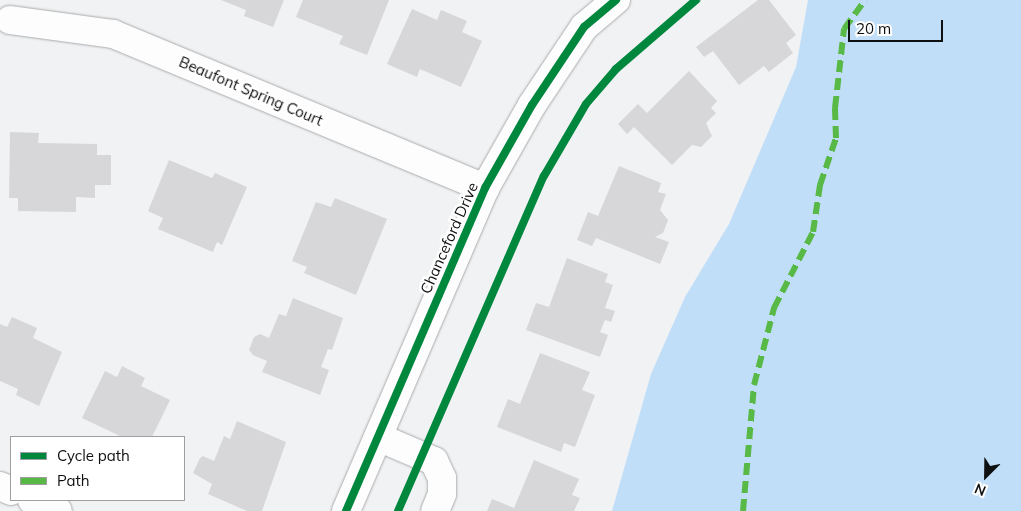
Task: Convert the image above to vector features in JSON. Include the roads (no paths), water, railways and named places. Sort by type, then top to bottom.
[{"type":"street","name":"Chanceford Drive","points":[[346,511],[484,188],[532,105],[584,27],[616,0]]},
{"type":"street","name":"Beaufont Spring Court","points":[[10,20],[113,34],[484,188]]},
{"type":"street","points":[[378,437],[434,461],[442,478],[442,494],[435,511]]},
{"type":"street","points":[[34,501],[58,511]]}]
